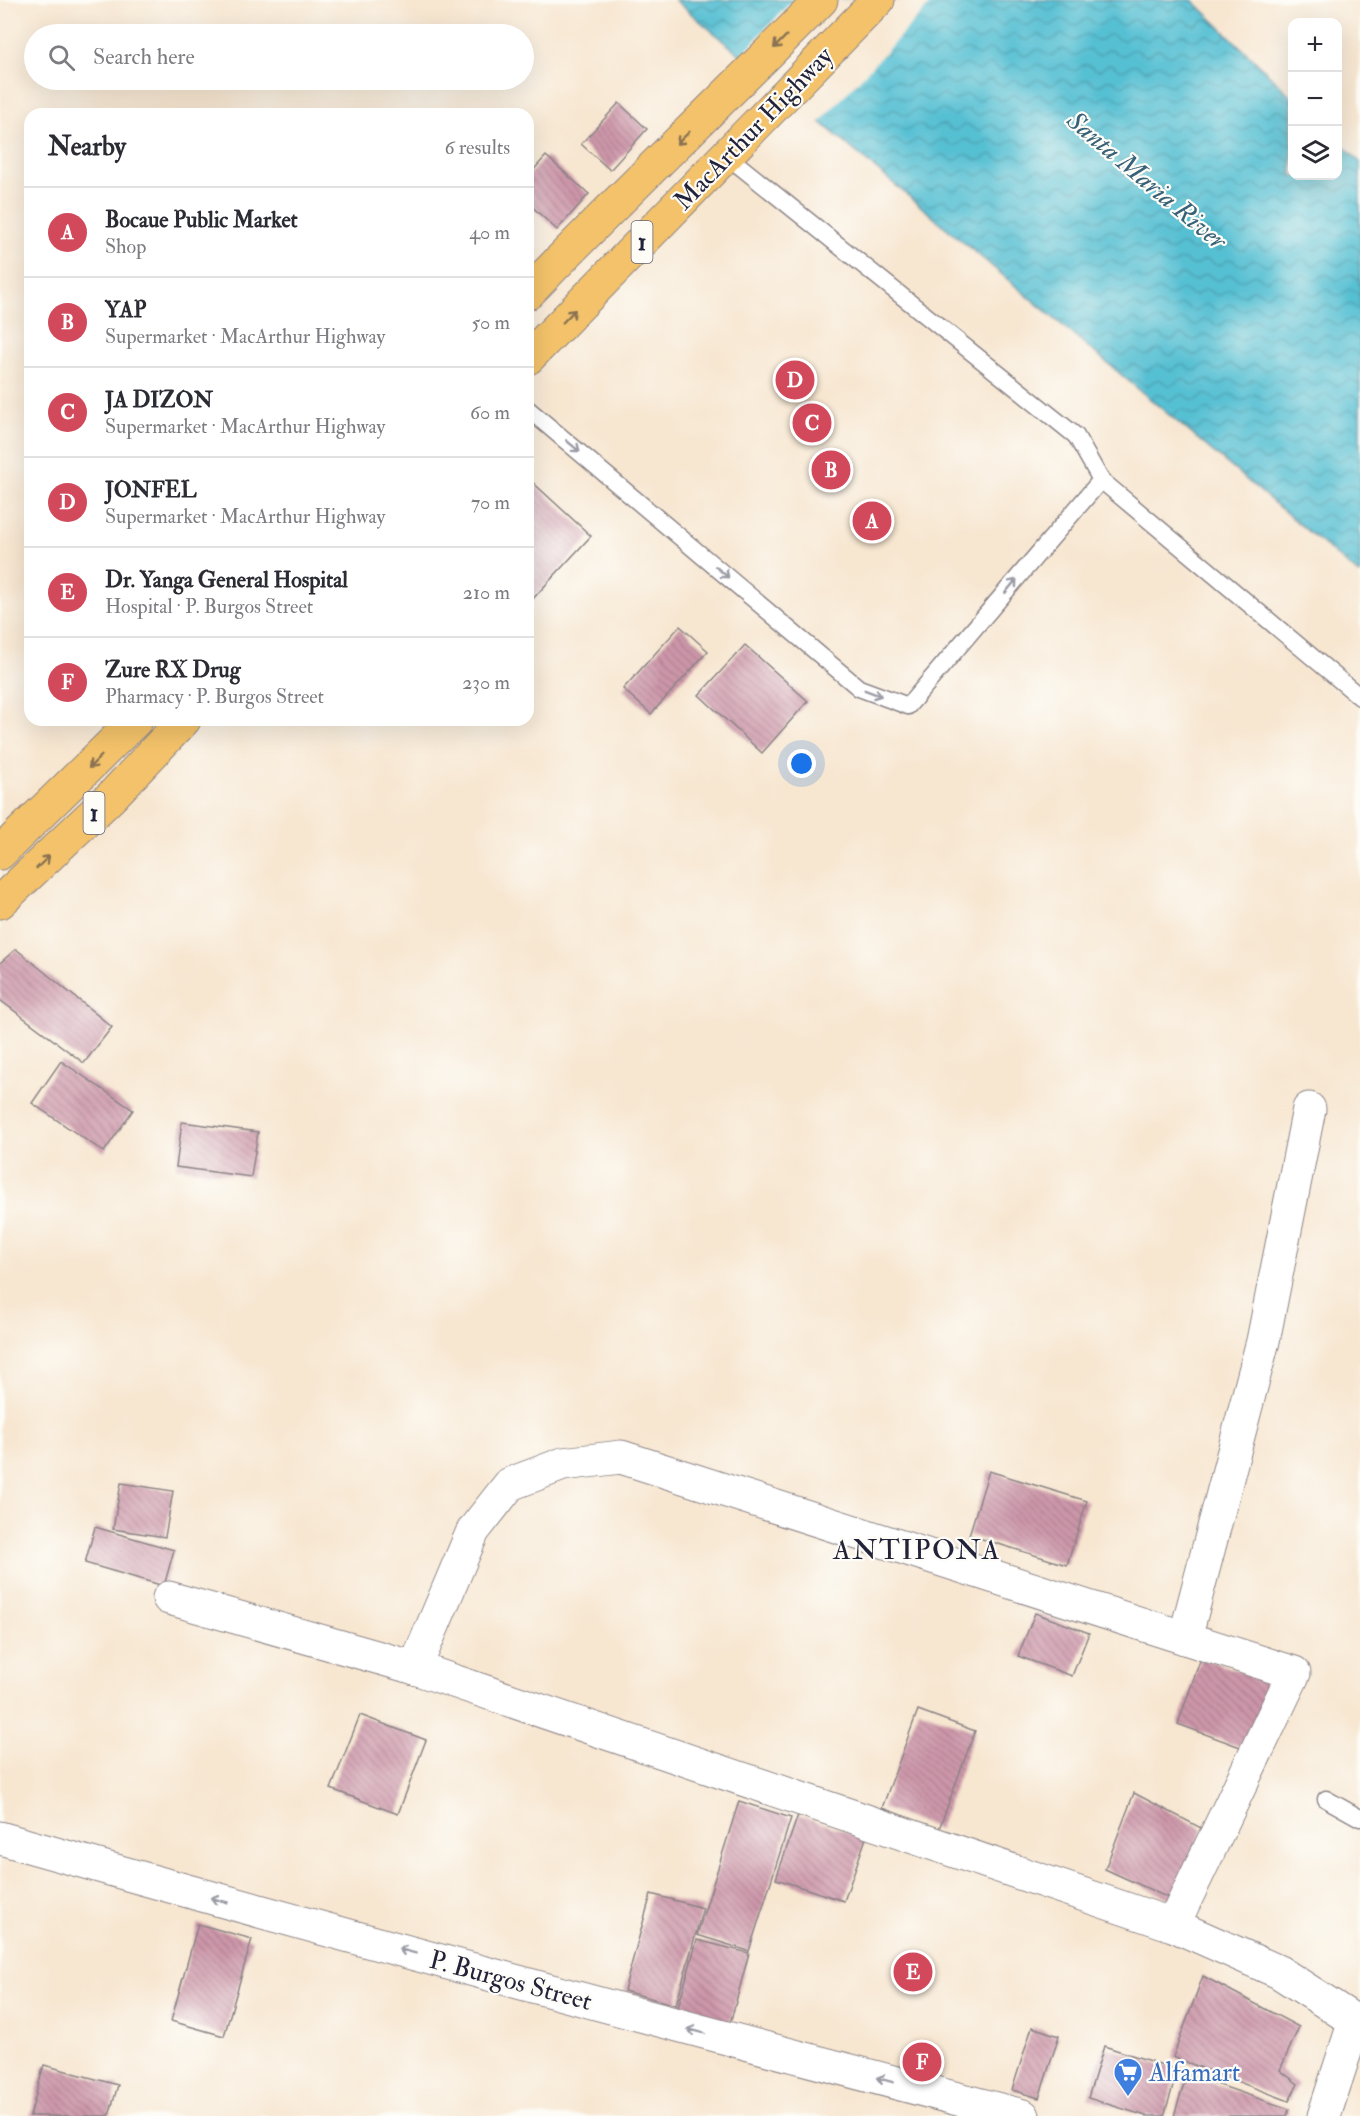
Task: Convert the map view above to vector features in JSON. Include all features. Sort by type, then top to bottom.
[{"type":"highway","name":"MacArthur Highway","points":[[534,287],[598,220],[726,97],[821,0]]},
{"type":"highway","name":"MacArthur Highway","points":[[534,352],[878,0]]},
{"type":"highway","name":"1","points":[[0,853],[130,726]]},
{"type":"highway","name":"1","points":[[0,902],[112,796],[178,726]]},
{"type":"street","points":[[1185,1638],[1263,1341],[1309,1108]]},
{"type":"street","points":[[415,1668],[473,1531],[510,1484],[563,1464],[621,1457],[1294,1673],[1173,1925]]},
{"type":"street","points":[[169,1598],[415,1668],[1173,1925],[1279,1972],[1358,2017],[1324,2116]]},
{"type":"street","name":"P. Burgos Street","points":[[0,1838],[191,1893],[718,2037],[1023,2116]]},
{"type":"lane","points":[[726,155],[1076,436],[1101,480],[1360,697]]},
{"type":"lane","points":[[534,414],[859,688],[908,706],[1101,480]]},
{"type":"lane","points":[[1326,1799],[1360,1818]]},
{"type":"water","name":"Santa Maria River","points":[[675,0],[1192,0],[1288,93],[1288,180],[1342,180],[1342,145],[1360,162],[1360,575]]},
{"type":"pier","points":[[793,0],[934,0],[818,124],[739,57]]},
{"type":"building","points":[[619,103],[647,129],[610,170],[581,144]]},
{"type":"building","points":[[546,156],[589,194],[557,230],[534,209],[534,169]]},
{"type":"building","points":[[534,484],[591,536],[534,598]]},
{"type":"building","points":[[680,626],[708,651],[651,714],[623,689]]},
{"type":"building","points":[[745,645],[808,701],[762,753],[699,695]]},
{"type":"building","points":[[16,949],[112,1027],[84,1063],[0,1000],[0,963]]},
{"type":"building","points":[[61,1061],[133,1110],[104,1152],[32,1103]]},
{"type":"building","points":[[182,1122],[258,1132],[251,1177],[176,1167]]},
{"type":"building","points":[[989,1471],[1087,1501],[1067,1565],[969,1535]]},
{"type":"building","points":[[121,1483],[173,1491],[165,1537],[113,1529]]},
{"type":"building","points":[[95,1527],[174,1550],[164,1586],[85,1563]]},
{"type":"building","points":[[1035,1613],[1089,1633],[1072,1676],[1018,1656]]},
{"type":"building","points":[[1201,1658],[1275,1683],[1251,1751],[1178,1724]]},
{"type":"building","points":[[918,1710],[975,1731],[939,1829],[882,1808]]},
{"type":"building","points":[[360,1715],[426,1740],[398,1814],[331,1789]]},
{"type":"building","points":[[1134,1793],[1203,1829],[1173,1900],[1105,1869]]},
{"type":"building","points":[[739,1801],[791,1818],[749,1951],[697,1935]]},
{"type":"building","points":[[798,1815],[866,1838],[844,1901],[776,1879]]},
{"type":"building","points":[[651,1894],[703,1908],[676,2005],[624,1991]]},
{"type":"building","points":[[198,1924],[252,1939],[224,2036],[171,2021]]},
{"type":"building","points":[[697,1940],[749,1953],[730,2024],[677,2011]]},
{"type":"building","points":[[1203,1976],[1299,2027],[1280,2070],[1298,2084],[1289,2101],[1173,2057]]},
{"type":"building","points":[[1032,2027],[1059,2036],[1039,2098],[1012,2090]]},
{"type":"building","points":[[1104,2046],[1178,2070],[1164,2116],[1146,2116],[1088,2098]]},
{"type":"building","points":[[44,2065],[118,2085],[109,2116],[30,2116]]},
{"type":"building","points":[[1187,2074],[1289,2109],[1287,2116],[1174,2116]]},
{"type":"place","name":"JONFEL","points":[[795,380]]},
{"type":"place","name":"JA DIZON","points":[[812,423]]},
{"type":"place","name":"YAP","points":[[831,470]]},
{"type":"place","name":"Bocaue Public Market","points":[[872,521]]},
{"type":"place","name":"Dr. Yanga General Hospital","points":[[913,1972]]},
{"type":"place","name":"Zure RX Drug","points":[[922,2062]]},
{"type":"place","name":"Alfamart","points":[[1128,2098]]},
{"type":"district","name":"ANTIPONA","points":[[917,1549]]}]
